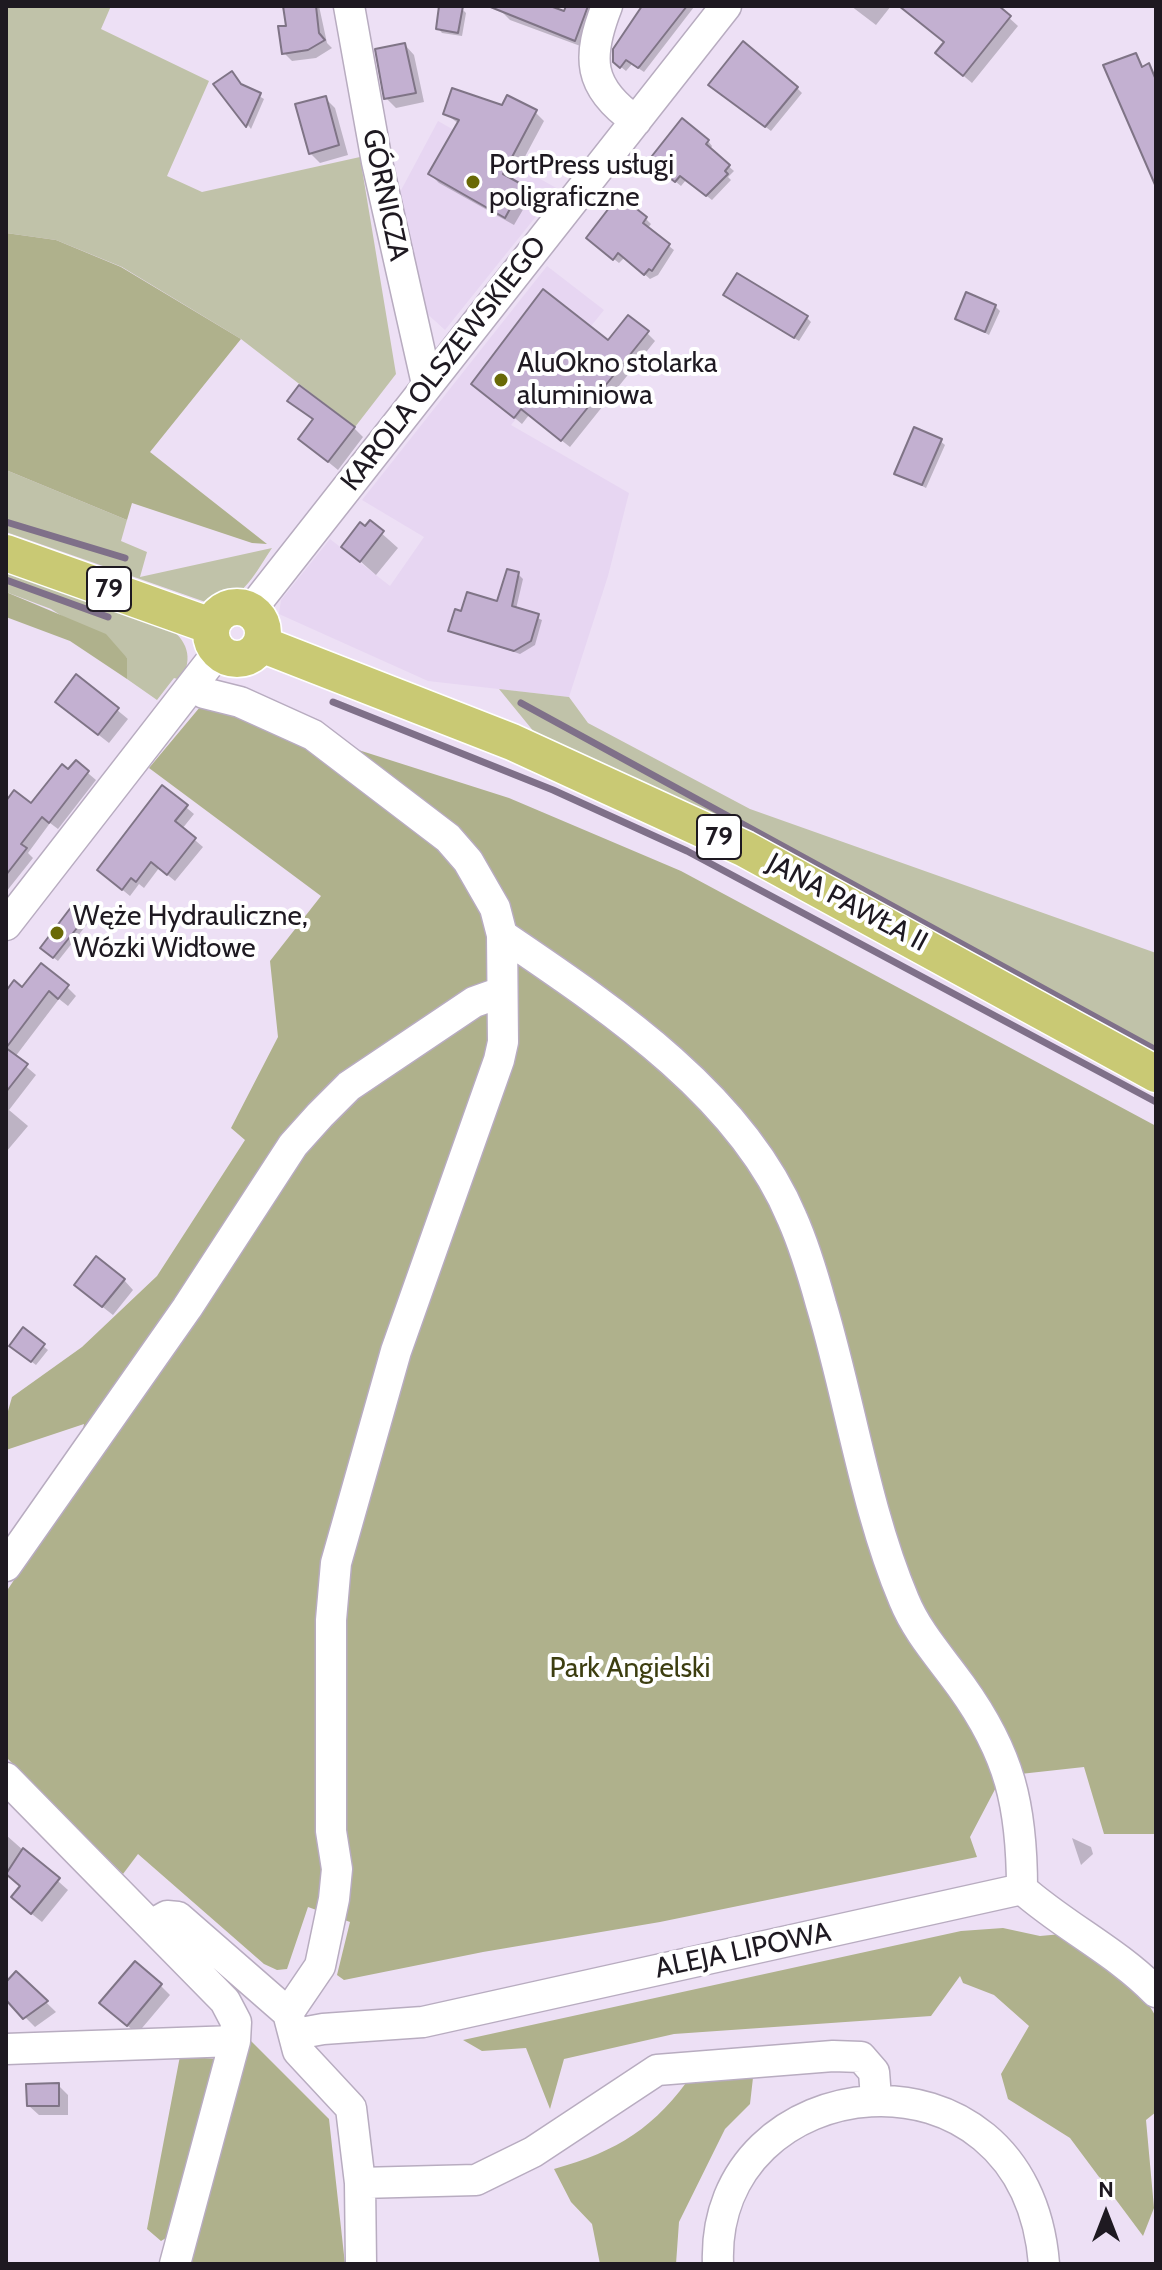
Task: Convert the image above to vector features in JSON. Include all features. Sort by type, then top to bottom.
[{"type":"main road","name":"79","points":[[6,553],[215,639]]},
{"type":"main road","points":[[215,639],[223,610],[242,606],[256,627]]},
{"type":"main road","name":"JANA PAWŁA II","points":[[256,627],[745,849],[1156,1074]]},
{"type":"street","name":"GÓRNICZA","points":[[349,6],[377,162],[427,384]]},
{"type":"street","points":[[607,6],[593,42],[595,70],[607,96],[636,121]]},
{"type":"street","name":"KAROLA OLSZEWSKIEGO","points":[[256,627],[427,384],[726,6]]},
{"type":"street","points":[[6,925],[215,639]]},
{"type":"street","points":[[204,693],[240,702],[313,735],[448,838],[468,861],[495,908],[505,960],[503,1042],[499,1060],[396,1351],[336,1563],[331,1620],[331,1831],[337,1869],[329,1939],[320,1966],[292,2024]]},
{"type":"street","points":[[502,935],[564,976],[699,1086],[741,1133],[775,1185],[792,1217],[821,1303],[900,1591],[917,1625],[995,1737],[1008,1769],[1018,1802],[1022,1889],[1045,1910],[1119,1958],[1156,1992]]},
{"type":"street","points":[[6,1566],[311,1125],[349,1086],[474,1002],[502,992]]},
{"type":"street","points":[[6,1778],[225,2001],[236,2022],[235,2041],[175,2264]]},
{"type":"street","name":"ALEJA LIPOWA","points":[[292,2024],[323,2029],[423,2022],[1022,1889]]},
{"type":"street","points":[[151,1925],[167,1916],[178,1917],[292,2024],[298,2051],[351,2108],[360,2183],[361,2264]]},
{"type":"street","points":[[6,2049],[209,2045],[235,2041]]},
{"type":"street","points":[[360,2183],[476,2180],[533,2152],[657,2070],[819,2057],[861,2057],[874,2072],[876,2098]]},
{"type":"street","points":[[718,2264],[720,2232],[727,2205],[755,2157],[794,2124],[841,2104],[876,2098],[936,2109],[959,2119],[992,2143],[1030,2199],[1042,2241],[1044,2264]]},
{"type":"shaded area","points":[[438,121],[558,189],[445,330],[424,311],[399,194]]},
{"type":"shaded area","points":[[547,266],[604,310],[511,425],[629,493],[608,576],[569,697],[428,681],[279,614],[281,600],[330,539],[390,586],[424,537],[362,500]]},
{"type":"green space","points":[[6,6],[111,6],[101,29],[209,81],[167,176],[202,192],[360,157],[396,374],[355,427],[241,339],[122,267],[56,240],[6,233]]},
{"type":"green space","points":[[6,233],[56,240],[121,267],[241,339],[150,452],[267,544],[252,543],[132,503],[127,520],[6,470]]},
{"type":"green space","points":[[6,470],[127,520],[121,541],[147,552],[140,577],[272,548],[241,590],[214,605],[6,532]]},
{"type":"green space","points":[[6,570],[167,626],[184,643],[188,656],[181,680],[174,678],[157,700],[127,679],[127,658],[51,609],[6,592]]},
{"type":"green space","points":[[6,592],[106,634],[127,658],[127,679],[70,641],[6,617]]},
{"type":"green space","points":[[499,689],[569,697],[588,723],[750,809],[1156,953],[1156,1055],[539,738]]},
{"type":"green space","name":"Park Angielski","points":[[200,707],[233,710],[509,798],[681,871],[1156,1126],[1154,1834],[1104,1834],[1084,1767],[1002,1776],[970,1837],[977,1857],[660,1922],[483,1952],[344,1980],[337,1975],[350,1922],[308,1907],[287,1969],[277,1970],[264,1964],[138,1854],[123,1874],[6,1757],[6,1592],[69,1498],[84,1424],[6,1450],[6,1418],[12,1397],[82,1347],[157,1276],[245,1140],[231,1128],[278,1037],[270,961],[321,896],[149,768]]},
{"type":"green space","points":[[1003,1928],[1040,1936],[1062,1934],[1141,1991],[1156,2017],[1156,2112],[1146,2120],[1154,2208],[1143,2236],[1070,2138],[1008,2099],[1001,2074],[1029,2026],[994,1995],[963,1983],[960,1976],[931,2016],[674,2034],[564,2059],[550,2109],[526,2048],[482,2051],[463,2040],[961,1931]]},
{"type":"green space","points":[[249,2039],[329,2119],[345,2264],[188,2264]]},
{"type":"green space","points":[[180,2056],[217,2059],[176,2232],[161,2241],[147,2229]]},
{"type":"green space","points":[[754,2069],[750,2104],[725,2129],[679,2222],[676,2264],[600,2264],[592,2224],[571,2202],[554,2169],[597,2154],[633,2135],[665,2108],[694,2072]]},
{"type":"building","points":[[283,6],[316,6],[319,33],[325,40],[308,50],[282,54],[278,26],[286,26]]},
{"type":"building","points":[[439,6],[463,6],[458,33],[436,29]]},
{"type":"building","points":[[488,6],[550,6],[564,11],[566,6],[588,6],[575,41]]},
{"type":"building","points":[[642,6],[687,6],[638,68],[626,60],[620,68],[613,62],[613,49]]},
{"type":"building","points":[[899,6],[999,6],[1011,16],[963,76],[935,53],[944,42]]},
{"type":"building","points":[[743,41],[798,87],[765,127],[708,85]]},
{"type":"building","points":[[405,43],[416,93],[384,99],[375,49]]},
{"type":"building","points":[[1136,53],[1142,67],[1149,63],[1156,80],[1156,187],[1103,65]]},
{"type":"building","points":[[232,71],[241,84],[261,93],[246,127],[213,84]]},
{"type":"building","points":[[452,88],[502,105],[507,95],[537,110],[503,174],[523,185],[505,218],[428,174],[459,120],[443,114]]},
{"type":"building","points":[[326,96],[339,145],[309,154],[295,104]]},
{"type":"building","points":[[682,118],[709,140],[706,144],[730,165],[725,171],[728,174],[706,196],[680,176],[675,182],[648,161]]},
{"type":"building","points":[[619,195],[647,217],[643,223],[670,244],[652,271],[649,269],[644,275],[618,253],[613,260],[586,238]]},
{"type":"building","points":[[737,273],[808,316],[794,338],[723,295]]},
{"type":"building","points":[[543,289],[608,340],[628,315],[649,331],[561,441],[521,409],[514,418],[471,384]]},
{"type":"building","points":[[966,292],[996,305],[985,332],[955,319]]},
{"type":"building","points":[[299,385],[355,427],[328,462],[298,439],[313,419],[287,401]]},
{"type":"building","points":[[914,427],[942,439],[922,485],[894,474]]},
{"type":"building","points":[[370,520],[384,531],[360,562],[341,547],[360,522],[365,526]]},
{"type":"building","points":[[507,569],[519,572],[512,606],[539,614],[531,641],[514,651],[448,631],[455,609],[461,611],[467,592],[497,601]]},
{"type":"building","points":[[76,674],[119,708],[98,735],[55,702]]},
{"type":"building","points":[[76,760],[89,771],[49,823],[42,817],[21,844],[27,848],[6,875],[6,801],[14,790],[31,803],[62,764],[68,769]]},
{"type":"building","points":[[162,785],[188,805],[175,821],[196,838],[167,875],[151,862],[136,882],[131,878],[122,890],[97,870]]},
{"type":"building","points":[[75,902],[89,913],[53,958],[40,948]]},
{"type":"building","points":[[41,963],[69,985],[58,999],[49,991],[6,1048],[6,991],[14,980],[22,987]]},
{"type":"building","points":[[6,1048],[28,1064],[6,1092]]},
{"type":"building","points":[[96,1256],[125,1279],[102,1307],[74,1285]]},
{"type":"building","points":[[23,1327],[45,1344],[31,1362],[9,1346]]},
{"type":"building","points":[[23,1848],[60,1878],[31,1914],[11,1897],[20,1886],[6,1874]]},
{"type":"building","points":[[135,1961],[162,1984],[127,2026],[99,2003]]},
{"type":"building","points":[[16,1971],[48,2001],[23,2019],[6,2000],[6,1982]]},
{"type":"building","points":[[59,2083],[59,2106],[27,2106],[26,2084]]},
{"type":"waterway","points":[[6,522],[125,558]]},
{"type":"waterway","points":[[6,580],[108,617]]},
{"type":"waterway","points":[[333,702],[553,790],[687,851],[1156,1102]]},
{"type":"waterway","points":[[521,703],[1156,1050]]},
{"type":"place","name":"PortPress usługi poligraficzne","points":[[473,182]]},
{"type":"place","name":"AluOkno stolarka aluminiowa","points":[[501,380]]},
{"type":"place","name":"Węże Hydrauliczne, Wózki Widłowe","points":[[57,933]]}]
